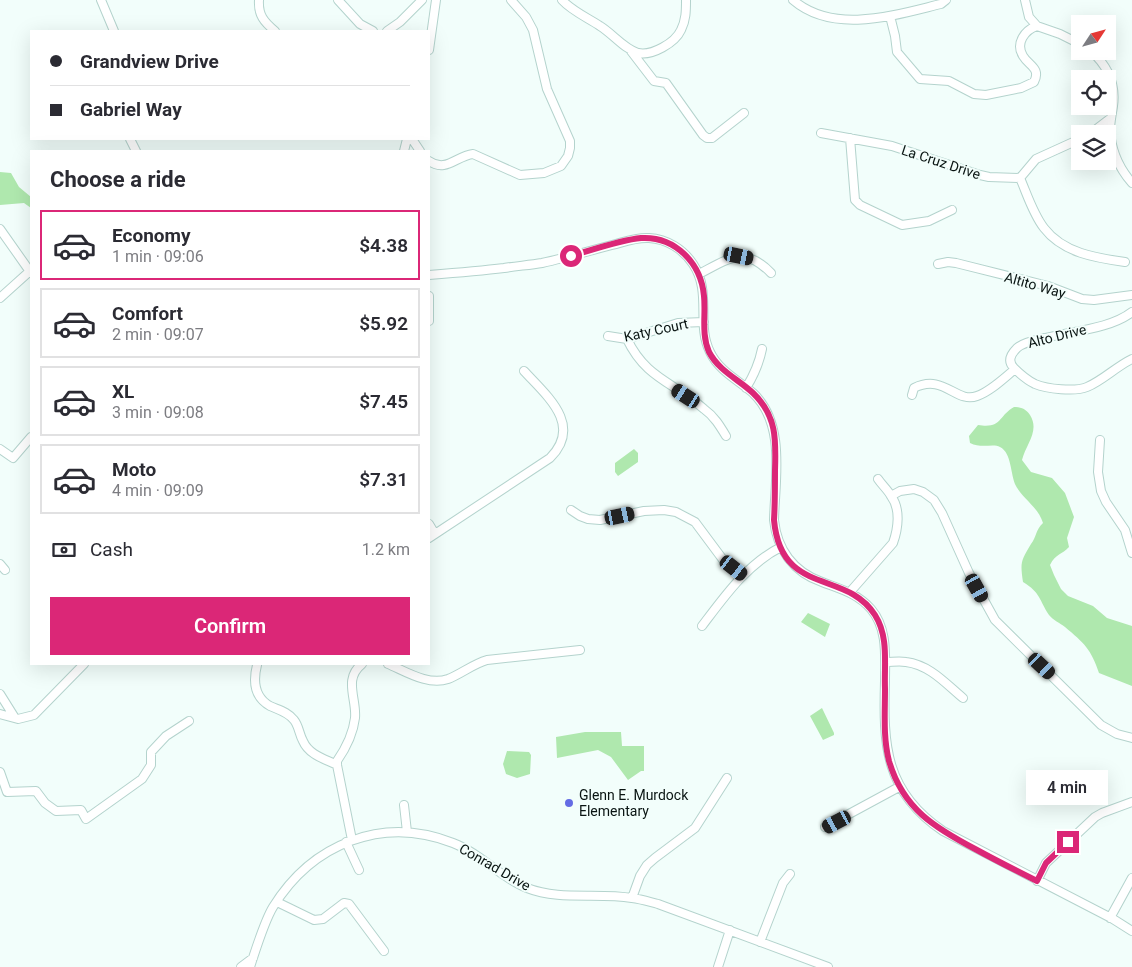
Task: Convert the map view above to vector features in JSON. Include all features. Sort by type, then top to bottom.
[{"type":"street","points":[[101,0],[114,30]]},
{"type":"street","points":[[259,0],[260,16],[274,30]]},
{"type":"street","points":[[338,0],[360,24],[371,30]]},
{"type":"street","points":[[388,30],[400,22],[422,0]]},
{"type":"street","points":[[430,43],[436,0]]},
{"type":"street","points":[[430,162],[443,166],[473,154],[520,175],[544,173],[561,166],[568,156],[570,141],[548,89],[533,30],[526,17],[511,0]]},
{"type":"street","points":[[562,0],[630,49],[654,81],[666,83],[707,138],[712,138],[744,113]]},
{"type":"street","points":[[630,49],[646,54],[668,43],[680,32],[686,16],[686,0]]},
{"type":"street","points":[[793,0],[802,8],[838,20],[890,16],[941,4],[946,0]]},
{"type":"street","points":[[1025,0],[1029,17],[1037,26],[1071,39]]},
{"type":"street","points":[[890,16],[897,52],[920,79],[949,81],[974,94],[986,95],[1021,88],[1034,82],[1037,76],[1035,68],[1022,55],[1020,47],[1024,33],[1028,29],[1037,26]]},
{"type":"street","points":[[1099,60],[1113,82],[1113,104],[1110,118],[1112,142],[1119,165],[1132,183]]},
{"type":"street","points":[[1101,125],[1110,118]]},
{"type":"street","name":"La Cruz Drive","points":[[821,133],[892,146],[988,177],[1020,178]]},
{"type":"street","points":[[850,138],[855,200],[860,204],[902,225],[929,221],[952,210]]},
{"type":"street","points":[[1071,143],[1036,159],[1020,178],[1043,226],[1062,245],[1076,252],[1125,262]]},
{"type":"street","points":[[0,229],[30,272],[0,298]]},
{"type":"street","points":[[430,274],[455,274],[541,263],[635,239],[647,238],[659,240],[676,247],[689,258],[699,274],[704,296],[705,339],[712,356],[726,373],[758,399],[767,411],[775,433],[774,520],[780,547],[789,560],[803,572],[820,581],[850,592],[870,607],[876,617],[883,635],[886,662],[885,732],[889,760],[899,787],[907,799],[929,822],[960,841],[1132,931]]},
{"type":"street","points":[[699,274],[739,256],[756,260],[771,273]]},
{"type":"street","name":"Altito Way","points":[[938,264],[948,262],[1048,286],[1082,299],[1094,300],[1132,295]]},
{"type":"street","name":"Alto Drive","points":[[1015,369],[1011,363],[1010,356],[1020,346],[1034,340],[1106,325],[1132,312]]},
{"type":"street","name":"Katy Court","points":[[608,336],[627,339],[678,323],[704,322]]},
{"type":"street","points":[[627,339],[645,367],[655,376],[706,410],[715,419],[726,436]]},
{"type":"street","points":[[746,388],[755,374],[762,349]]},
{"type":"street","points":[[912,395],[914,388],[920,385],[937,383],[969,398],[977,396],[1015,369],[1028,380],[1042,386],[1076,390],[1088,387],[1119,365],[1132,359]]},
{"type":"street","points":[[432,536],[550,458],[559,446],[563,432],[560,413],[556,406],[524,371]]},
{"type":"street","points":[[0,449],[13,458],[30,438]]},
{"type":"street","points":[[1100,440],[1098,472],[1101,490],[1106,502],[1125,530],[1132,553]]},
{"type":"street","points":[[850,592],[893,543],[898,524],[896,508],[891,496],[878,480]]},
{"type":"street","points":[[891,496],[900,491],[914,489],[931,497],[942,513],[969,573],[995,620],[1102,725],[1117,734],[1132,738]]},
{"type":"street","points":[[571,510],[588,520],[600,520],[644,511],[664,510],[676,512],[694,522],[724,560],[743,576]]},
{"type":"street","points":[[702,626],[760,558],[780,547]]},
{"type":"street","points":[[403,667],[426,680],[447,679],[487,660],[580,650]]},
{"type":"street","points":[[886,662],[906,662],[927,669],[963,698]]},
{"type":"street","points":[[0,714],[18,719],[34,715],[83,665]]},
{"type":"street","points":[[257,665],[254,683],[262,699],[268,705],[285,712],[293,718],[303,742],[312,753],[337,766]]},
{"type":"street","points":[[359,870],[349,841],[337,762],[354,726],[355,711],[351,680],[354,672],[361,665]]},
{"type":"street","points":[[0,694],[15,718]]},
{"type":"street","points":[[0,772],[7,792],[36,791],[45,803],[56,811],[81,810],[86,819],[142,779],[151,764],[151,752],[166,736],[190,721]]},
{"type":"street","points":[[632,898],[640,876],[647,865],[695,828],[727,778]]},
{"type":"street","points":[[826,828],[899,787]]},
{"type":"street","points":[[1037,881],[1046,863],[1095,817],[1102,812],[1132,802]]},
{"type":"street","points":[[404,805],[407,832]]},
{"type":"street","name":"Conrad Drive","points":[[250,967],[272,908],[298,874],[318,857],[349,841],[366,835],[407,832],[433,835],[455,843],[476,854],[517,883],[548,894],[632,898],[658,904],[828,967]]},
{"type":"street","points":[[760,942],[783,883],[790,874]]},
{"type":"street","points":[[1110,918],[1132,878]]},
{"type":"street","points":[[277,902],[314,920],[323,918],[347,902],[384,951]]},
{"type":"street","points":[[718,967],[730,930]]},
{"type":"street","points":[[241,967],[253,958]]},
{"type":"green space","points":[[0,172],[11,173],[19,187],[30,196],[30,207],[24,203],[0,205]]},
{"type":"green space","points":[[1014,407],[1025,410],[1030,415],[1034,427],[1022,460],[1031,472],[1052,478],[1065,493],[1074,517],[1067,538],[1069,547],[1055,558],[1050,565],[1054,575],[1061,589],[1068,596],[1093,606],[1107,618],[1132,626],[1132,686],[1099,673],[1093,658],[1082,642],[1051,617],[1036,593],[1023,582],[1023,558],[1043,523],[1041,517],[1016,486],[1009,459],[1004,450],[997,446],[974,445],[970,443],[969,436],[978,425],[986,426],[996,423]]},
{"type":"green space","points":[[634,449],[638,453],[638,462],[618,476],[615,472],[615,463]]},
{"type":"green space","points":[[808,613],[830,624],[825,637],[801,622]]},
{"type":"green space","points":[[822,708],[834,733],[834,735],[823,740],[810,716]]},
{"type":"green space","points":[[585,732],[621,732],[622,746],[644,746],[644,771],[628,780],[611,757],[598,750],[557,758],[556,737]]},
{"type":"green space","points":[[507,751],[529,752],[531,755],[530,774],[517,778],[506,774],[503,764]]},
{"type":"place","name":"Glenn E. Murdock Elementary","points":[[569,803]]},
{"type":"route","points":[[571,256],[635,239],[647,238],[659,240],[676,247],[693,263],[702,284],[705,339],[709,351],[726,373],[758,399],[767,411],[773,425],[776,440],[774,520],[780,547],[793,564],[814,579],[859,597],[870,607],[882,628],[886,662],[885,732],[889,760],[899,787],[907,799],[923,817],[943,831],[1037,881],[1046,863],[1068,842]]}]
